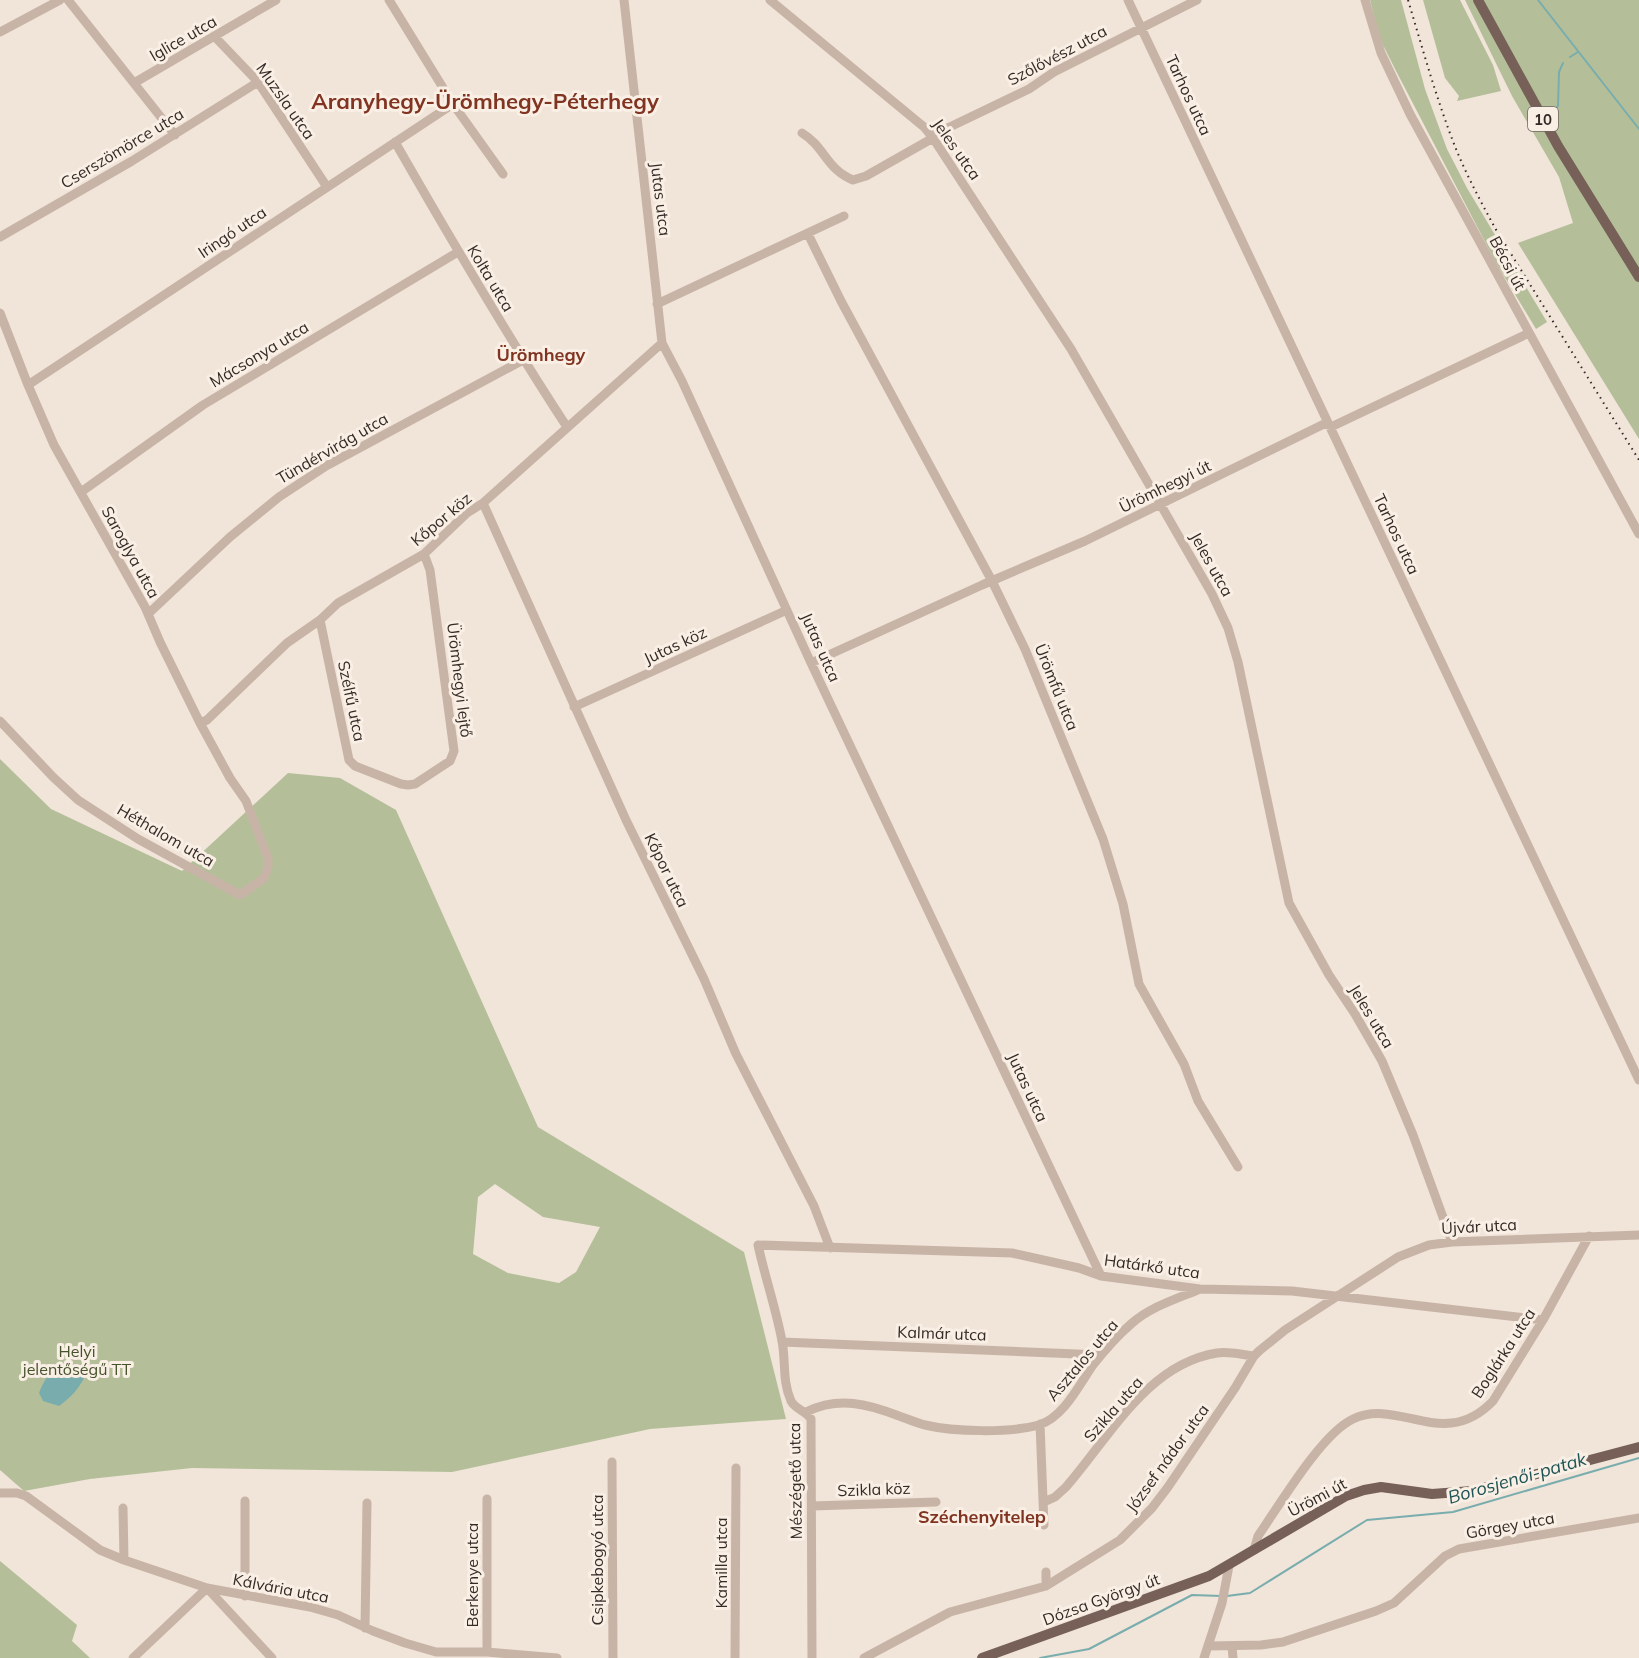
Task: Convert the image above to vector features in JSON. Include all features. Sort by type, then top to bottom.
[{"type":"main road","name":"10","points":[[1478,0],[1558,146],[1639,277]]},
{"type":"main road","name":"Ürömi út","points":[[1229,1566],[1346,1496],[1364,1490],[1381,1487],[1432,1494],[1472,1491],[1639,1447]]},
{"type":"main road","name":"Dózsa György út","points":[[982,1658],[1209,1576],[1229,1566]]},
{"type":"street","points":[[0,32],[60,0]]},
{"type":"street","points":[[68,0],[175,135]]},
{"type":"street","name":"Iglice utca","points":[[134,83],[276,0]]},
{"type":"street","points":[[390,0],[453,104],[503,174]]},
{"type":"street","name":"Jutas utca","points":[[624,0],[662,343],[1101,1276]]},
{"type":"street","name":"Jeles utca","points":[[770,0],[898,105],[932,137],[1071,349],[1212,594],[1228,628],[1238,662],[1289,903],[1329,975],[1382,1061],[1413,1136],[1452,1242]]},
{"type":"street","name":"Tarhos utca","points":[[1128,0],[1639,1080]]},
{"type":"street","name":"Szőlővész utca","points":[[802,133],[816,144],[836,171],[853,180],[866,176],[932,137],[1029,88],[1054,72],[1197,0]]},
{"type":"street","name":"Bécsi út","points":[[1365,0],[1378,45],[1392,77],[1639,534]]},
{"type":"street","name":"Muzsla utca","points":[[215,37],[258,82],[327,187]]},
{"type":"street","name":"Cserszömörce utca","points":[[0,237],[175,135],[258,82]]},
{"type":"street","name":"Iringó utca","points":[[28,385],[453,104]]},
{"type":"street","name":"Kolta utca","points":[[395,142],[523,360],[567,427]]},
{"type":"street","points":[[657,304],[844,216]]},
{"type":"street","name":"Ürömfű utca","points":[[808,234],[841,302],[992,581],[1046,697],[1103,839],[1123,904],[1139,984],[1184,1064],[1198,1101],[1238,1167]]},
{"type":"street","name":"Mácsonya utca","points":[[81,492],[203,405],[458,252]]},
{"type":"street","name":"Saroglya utca","points":[[0,313],[54,445],[148,614],[200,723],[230,778],[246,801]]},
{"type":"street","name":"Ürömhegyi út","points":[[811,663],[1161,505],[1324,424],[1334,426],[1529,333]]},
{"type":"street","name":"Kőpor köz","points":[[200,723],[207,720],[287,643],[320,620],[338,603],[424,554],[466,513],[483,503],[662,343]]},
{"type":"street","name":"Tündérvirág utca","points":[[148,614],[231,537],[279,497],[326,466],[523,360]]},
{"type":"street","name":"Kőpor utca","points":[[483,503],[574,707],[704,979],[736,1054],[814,1206],[830,1248]]},
{"type":"street","name":"Ürömhegyi lejtő","points":[[408,785],[415,784],[450,761],[454,751],[430,570],[424,554]]},
{"type":"street","name":"Jutas köz","points":[[574,707],[787,610]]},
{"type":"street","name":"Szélfű utca","points":[[320,620],[349,760],[355,766],[408,785]]},
{"type":"street","name":"Héthalom utca","points":[[0,720],[53,777],[78,800],[138,839],[240,895],[264,878],[268,867],[268,858],[246,801]]},
{"type":"street","name":"Újvár utca","points":[[1335,1296],[1398,1257],[1429,1245],[1452,1242],[1639,1235]]},
{"type":"street","name":"Boglárka utca","points":[[1254,1551],[1258,1536],[1311,1460],[1337,1430],[1354,1419],[1375,1415],[1434,1423],[1467,1420],[1478,1415],[1493,1401],[1543,1320],[1589,1236]]},
{"type":"street","name":"Határkő utca","points":[[758,1245],[1012,1253],[1079,1268],[1101,1276],[1200,1289],[1292,1291],[1543,1320]]},
{"type":"street","name":"Mészégető utca","points":[[758,1245],[782,1342],[787,1391],[793,1404],[806,1412],[811,1419],[812,1658]]},
{"type":"street","name":"Asztalos utca","points":[[806,1412],[825,1406],[855,1403],[878,1407],[924,1425],[954,1429],[1003,1430],[1040,1424],[1058,1413],[1101,1354],[1141,1316],[1200,1289]]},
{"type":"street","name":"József nádor utca","points":[[864,1658],[950,1612],[1046,1586],[1120,1540],[1152,1508],[1199,1443],[1254,1356],[1285,1330],[1335,1296]]},
{"type":"street","name":"Kalmár utca","points":[[782,1342],[1101,1354]]},
{"type":"street","name":"Szikla utca","points":[[1044,1502],[1055,1497],[1066,1487],[1141,1396],[1164,1376],[1183,1366],[1219,1353],[1254,1356]]},
{"type":"street","points":[[1040,1424],[1044,1525]]},
{"type":"street","name":"Csipkebogyó utca","points":[[612,1462],[613,1658]]},
{"type":"street","name":"Kamilla utca","points":[[735,1658],[736,1468]]},
{"type":"street","name":"Kálvária utca","points":[[0,1494],[17,1492],[26,1496],[100,1550],[207,1588],[310,1607],[338,1615],[365,1628],[436,1652],[487,1652],[557,1658]]},
{"type":"street","name":"Berkenye utca","points":[[487,1499],[487,1652]]},
{"type":"street","points":[[245,1501],[245,1596]]},
{"type":"street","name":"Szikla köz","points":[[812,1506],[936,1502]]},
{"type":"street","points":[[365,1628],[367,1503]]},
{"type":"street","points":[[123,1508],[124,1560]]},
{"type":"street","name":"Görgey utca","points":[[1209,1646],[1261,1645],[1283,1642],[1376,1611],[1394,1603],[1445,1556],[1459,1549],[1639,1518]]},
{"type":"street","points":[[1204,1658],[1222,1603],[1229,1566]]},
{"type":"street","points":[[1046,1572],[1046,1586]]},
{"type":"street","points":[[133,1658],[207,1588],[272,1658]]},
{"type":"street","points":[[1232,1646],[1233,1658]]},
{"type":"green space","points":[[1370,0],[1401,0],[1425,89],[1447,149],[1467,188],[1547,322],[1536,329],[1495,261],[1395,69],[1380,39]]},
{"type":"green space","points":[[1423,0],[1460,0],[1493,65],[1501,91],[1457,101],[1459,96],[1445,78]]},
{"type":"green space","points":[[1465,0],[1639,0],[1639,439],[1518,243],[1573,223],[1559,177],[1512,96]]},
{"type":"green space","name":"Helyi jelentőségű TT","points":[[0,759],[51,809],[182,871],[288,773],[340,778],[396,810],[538,1127],[744,1252],[786,1419],[650,1429],[452,1472],[192,1468],[90,1479],[24,1491],[0,1470]],"holes":[[[495,1184],[543,1217],[600,1227],[576,1272],[559,1283],[508,1273],[473,1254],[478,1197]]]},
{"type":"green space","points":[[0,1561],[77,1625],[72,1641],[90,1658],[0,1658]]},
{"type":"water","points":[[71,1365],[81,1370],[85,1376],[77,1389],[59,1406],[43,1401],[39,1393],[47,1377],[59,1368]]},
{"type":"waterway","points":[[1538,0],[1639,129]]},
{"type":"waterway","points":[[1570,57],[1578,52]]},
{"type":"waterway","points":[[1551,113],[1558,106],[1559,72],[1563,63]]},
{"type":"waterway","name":"Borosjenői-patak","points":[[1227,1596],[1250,1593],[1367,1520],[1453,1512],[1639,1458]]},
{"type":"waterway","name":"Borosjenői-patak","points":[[1040,1658],[1089,1649],[1192,1595],[1221,1596]]},
{"type":"railway","points":[[1408,0],[1430,75],[1456,149],[1474,189],[1495,228],[1639,460]]},
{"type":"district","name":"Aranyhegy-Ürömhegy-Péterhegy","points":[[485,101]]},
{"type":"district","name":"Ürömhegy","points":[[541,354]]},
{"type":"district","name":"Széchenyitelep","points":[[982,1516]]}]
